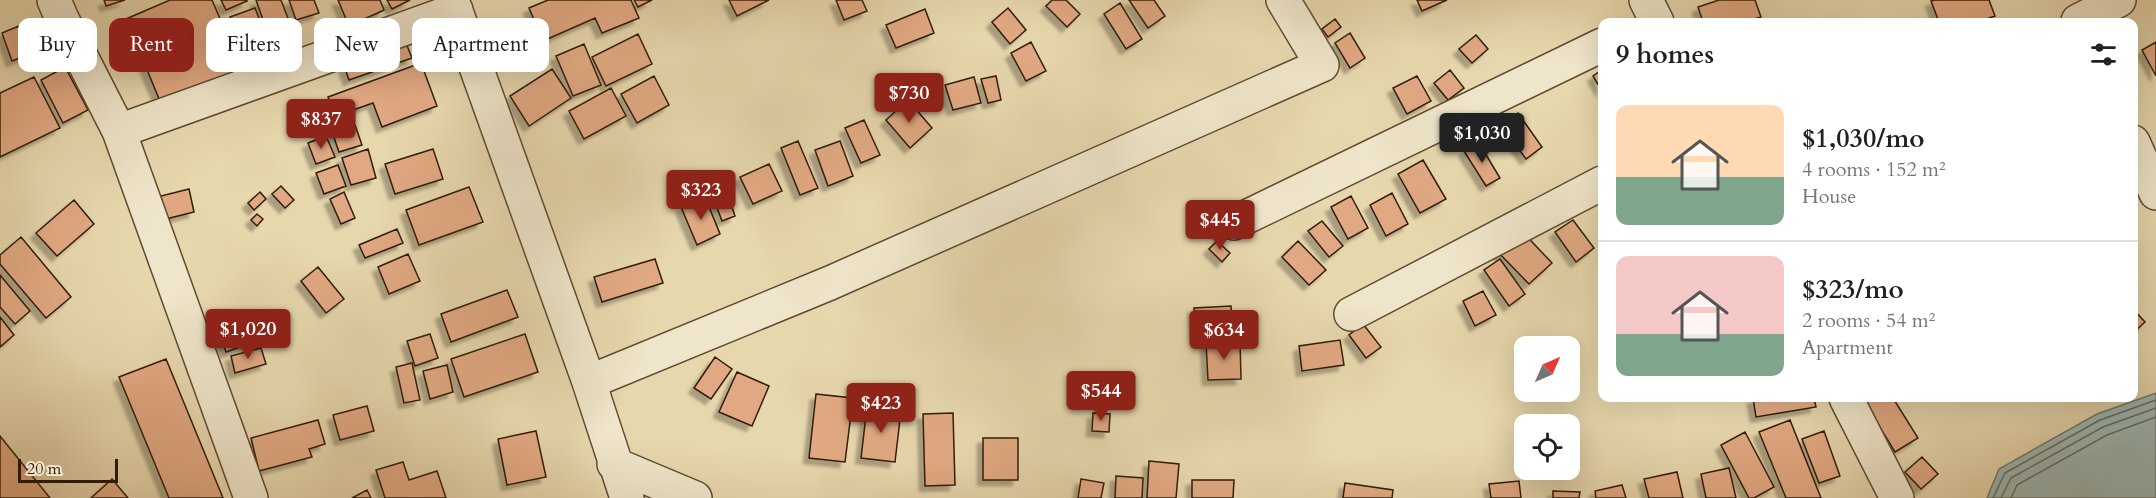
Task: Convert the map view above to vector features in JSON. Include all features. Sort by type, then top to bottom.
[{"type":"street","points":[[54,0],[119,131],[251,498]]},
{"type":"street","points":[[589,382],[830,283],[1322,65],[1283,0]]},
{"type":"street","points":[[2075,15],[2118,0]]},
{"type":"street","points":[[119,131],[454,5],[589,382],[627,498]]},
{"type":"street","points":[[1234,223],[1598,47]]},
{"type":"street","points":[[2138,153],[2156,193]]},
{"type":"street","points":[[1351,314],[1598,185]]},
{"type":"street","points":[[1848,402],[1897,498]]},
{"type":"street","points":[[614,464],[695,498]]},
{"type":"water","points":[[2156,393],[2156,498],[1987,498],[1999,469],[2097,414],[2131,402],[2138,402],[2138,399]]},
{"type":"building","points":[[104,0],[125,0],[106,6]]},
{"type":"building","points":[[170,0],[212,0],[220,18],[206,18],[206,72],[243,72],[162,106],[148,72],[194,72],[194,18],[128,18]]},
{"type":"building","points":[[221,0],[247,0],[247,1],[226,10]]},
{"type":"building","points":[[256,0],[281,0],[288,18],[262,18]]},
{"type":"building","points":[[289,0],[314,0],[319,13],[295,18]]},
{"type":"building","points":[[338,0],[380,0],[384,10],[366,18],[346,18]]},
{"type":"building","points":[[387,0],[410,0],[392,9]]},
{"type":"building","points":[[548,0],[631,0],[639,18],[602,33],[595,18],[549,38],[549,18],[533,18],[529,8]]},
{"type":"building","points":[[634,0],[652,0],[638,7]]},
{"type":"building","points":[[729,0],[769,0],[737,16]]},
{"type":"building","points":[[836,0],[862,0],[867,11],[844,20]]},
{"type":"building","points":[[1052,0],[1066,0],[1080,14],[1067,27],[1046,6]]},
{"type":"building","points":[[1129,0],[1154,0],[1165,16],[1148,28]]},
{"type":"building","points":[[1417,0],[1447,0],[1422,11]]},
{"type":"building","points":[[1719,0],[1755,0],[1761,17],[1702,18],[1698,7]]},
{"type":"building","points":[[1989,0],[1995,16],[1989,18],[1937,18],[1931,1]]},
{"type":"building","points":[[1120,3],[1142,39],[1126,49],[1104,14]]},
{"type":"building","points":[[255,8],[259,18],[230,18]]},
{"type":"building","points":[[1008,8],[1026,30],[1010,44],[992,22]]},
{"type":"building","points":[[925,9],[934,33],[896,48],[886,25]]},
{"type":"building","points":[[1335,19],[1341,27],[1328,37],[1322,29]]},
{"type":"building","points":[[18,26],[18,59],[12,61],[2,33]]},
{"type":"building","points":[[1350,33],[1365,58],[1350,68],[1335,43]]},
{"type":"building","points":[[638,34],[652,64],[606,86],[592,57]]},
{"type":"building","points":[[1476,35],[1488,49],[1472,63],[1459,49]]},
{"type":"building","points":[[404,38],[412,58],[400,62],[400,39]]},
{"type":"building","points":[[1031,42],[1046,71],[1026,81],[1011,53]]},
{"type":"building","points":[[2156,42],[2156,76],[2142,50]]},
{"type":"building","points":[[584,44],[601,85],[573,96],[556,56]]},
{"type":"building","points":[[412,66],[412,72],[424,72],[437,106],[382,127],[373,103],[336,116],[328,97]]},
{"type":"building","points":[[552,69],[571,98],[529,126],[510,96]]},
{"type":"building","points":[[1450,70],[1464,88],[1448,100],[1434,83]]},
{"type":"building","points":[[56,72],[68,72],[88,110],[63,123],[41,80]]},
{"type":"building","points":[[247,72],[264,72],[249,77]]},
{"type":"building","points":[[346,72],[372,72],[349,80]]},
{"type":"building","points":[[1598,73],[1598,84],[1593,76]]},
{"type":"building","points":[[654,76],[669,105],[637,123],[621,94]]},
{"type":"building","points":[[996,76],[1001,100],[988,103],[981,79]]},
{"type":"building","points":[[1417,76],[1431,101],[1407,114],[1393,88]]},
{"type":"building","points":[[34,77],[60,128],[0,157],[0,93]]},
{"type":"building","points":[[974,77],[981,103],[953,110],[945,85]]},
{"type":"building","points":[[611,88],[626,116],[584,139],[569,111]]},
{"type":"building","points":[[908,100],[932,128],[910,148],[886,120]]},
{"type":"building","points":[[1518,113],[1542,147],[1526,159],[1501,125]]},
{"type":"building","points":[[864,120],[880,155],[861,163],[845,128]]},
{"type":"building","points":[[355,125],[362,145],[339,152],[332,132]]},
{"type":"building","points":[[326,136],[335,157],[316,164],[308,143]]},
{"type":"building","points":[[798,141],[818,188],[800,195],[781,148]]},
{"type":"building","points":[[840,141],[853,176],[828,186],[815,150]]},
{"type":"building","points":[[1479,143],[1500,178],[1486,186],[1464,151]]},
{"type":"building","points":[[368,149],[376,178],[351,185],[342,158]]},
{"type":"building","points":[[433,149],[443,179],[395,194],[385,164]]},
{"type":"building","points":[[1423,160],[1446,199],[1420,213],[1398,174]]},
{"type":"building","points":[[769,164],[782,191],[753,204],[740,177]]},
{"type":"building","points":[[338,165],[346,186],[324,194],[316,173]]},
{"type":"building","points":[[281,186],[294,200],[285,208],[272,194]]},
{"type":"building","points":[[469,187],[483,222],[419,245],[406,210]]},
{"type":"building","points":[[189,189],[194,212],[166,219],[161,196]]},
{"type":"building","points":[[260,192],[266,199],[254,210],[248,203]]},
{"type":"building","points":[[344,192],[355,218],[341,224],[330,199]]},
{"type":"building","points":[[727,192],[735,216],[722,221],[713,197]]},
{"type":"building","points":[[1392,193],[1408,224],[1386,236],[1370,205]]},
{"type":"building","points":[[1351,196],[1368,228],[1348,239],[1331,207]]},
{"type":"building","points":[[705,197],[720,234],[697,245],[681,207]]},
{"type":"building","points":[[74,200],[94,224],[57,256],[36,233]]},
{"type":"building","points":[[257,214],[263,219],[257,226],[251,220]]},
{"type":"building","points":[[1573,220],[1594,248],[1576,262],[1555,232]]},
{"type":"building","points":[[1322,221],[1343,246],[1329,257],[1308,231]]},
{"type":"building","points":[[1518,227],[1552,263],[1529,284],[1495,249]]},
{"type":"building","points":[[397,229],[403,243],[365,258],[359,245]]},
{"type":"building","points":[[21,237],[71,297],[46,318],[0,264],[0,255]]},
{"type":"building","points":[[1217,241],[1230,253],[1222,262],[1209,249]]},
{"type":"building","points":[[1298,241],[1326,270],[1309,285],[1282,257]]},
{"type":"building","points":[[408,254],[420,281],[389,294],[378,267]]},
{"type":"building","points":[[655,259],[663,283],[602,302],[594,277]]},
{"type":"building","points":[[1500,259],[1525,294],[1509,306],[1484,270]]},
{"type":"building","points":[[318,267],[344,299],[326,313],[301,281]]},
{"type":"building","points":[[0,275],[30,311],[15,324],[0,307]]},
{"type":"building","points":[[507,290],[518,317],[451,342],[441,314]]},
{"type":"building","points":[[1483,291],[1496,315],[1475,326],[1463,301]]},
{"type":"building","points":[[1231,306],[1233,333],[1196,335],[1194,308]]},
{"type":"building","points":[[249,314],[259,340],[226,352],[216,326]]},
{"type":"building","points":[[2138,314],[2145,322],[2138,328]]},
{"type":"building","points":[[0,317],[14,335],[0,347]]},
{"type":"building","points":[[1363,324],[1381,347],[1366,358],[1349,335]]},
{"type":"building","points":[[430,334],[438,358],[415,366],[407,341]]},
{"type":"building","points":[[525,334],[538,372],[464,397],[451,359]]},
{"type":"building","points":[[1340,340],[1344,365],[1302,371],[1299,346]]},
{"type":"building","points":[[1240,341],[1241,379],[1208,380],[1206,343]]},
{"type":"building","points":[[261,348],[266,364],[235,373],[231,356]]},
{"type":"building","points":[[715,357],[732,369],[711,399],[694,388]]},
{"type":"building","points":[[166,359],[223,498],[169,498],[119,377]]},
{"type":"building","points":[[412,363],[420,400],[404,403],[396,367]]},
{"type":"building","points":[[447,365],[453,392],[430,399],[423,371]]},
{"type":"building","points":[[737,372],[769,386],[752,426],[719,412]]},
{"type":"building","points":[[816,394],[853,398],[845,462],[809,458]]},
{"type":"building","points":[[1754,402],[1815,402],[1816,407],[1756,417]]},
{"type":"building","points":[[1865,402],[1896,402],[1918,438],[1895,452]]},
{"type":"building","points":[[367,406],[374,431],[340,440],[333,415]]},
{"type":"building","points":[[867,407],[901,411],[895,462],[861,458]]},
{"type":"building","points":[[953,413],[955,485],[925,486],[923,414]]},
{"type":"building","points":[[1093,413],[1110,414],[1109,432],[1092,431]]},
{"type":"building","points":[[318,420],[325,444],[309,449],[312,457],[259,471],[251,438]]},
{"type":"building","points":[[1790,420],[1821,498],[1786,498],[1759,432]]},
{"type":"building","points":[[536,431],[546,477],[507,485],[498,439]]},
{"type":"building","points":[[1824,431],[1840,476],[1819,483],[1802,439]]},
{"type":"building","points":[[1745,432],[1774,487],[1754,498],[1749,498],[1721,445]]},
{"type":"building","points":[[0,436],[50,498],[0,498]]},
{"type":"building","points":[[983,438],[1018,438],[1018,480],[983,480]]},
{"type":"building","points":[[1922,457],[1938,474],[1921,489],[1905,472]]},
{"type":"building","points":[[1149,461],[1179,464],[1176,498],[1147,498]]},
{"type":"building","points":[[403,462],[409,480],[437,471],[446,498],[385,498],[376,470]]},
{"type":"building","points":[[1729,468],[1736,498],[1706,498],[1701,474]]},
{"type":"building","points":[[1677,472],[1683,498],[1649,498],[1644,479]]},
{"type":"building","points":[[1116,476],[1143,478],[1142,498],[1115,498]]},
{"type":"building","points":[[112,479],[128,498],[91,498]]},
{"type":"building","points":[[1081,479],[1104,483],[1101,498],[1078,498]]},
{"type":"building","points":[[1192,480],[1234,480],[1233,498],[1192,498]]},
{"type":"building","points":[[1519,481],[1521,498],[1491,498],[1489,484]]},
{"type":"building","points":[[1345,483],[1393,490],[1392,498],[1343,498]]},
{"type":"building","points":[[1622,485],[1626,498],[1596,498],[1595,491]]},
{"type":"building","points":[[367,490],[371,498],[352,498]]},
{"type":"building","points":[[1553,491],[1580,492],[1579,498],[1553,498]]}]
